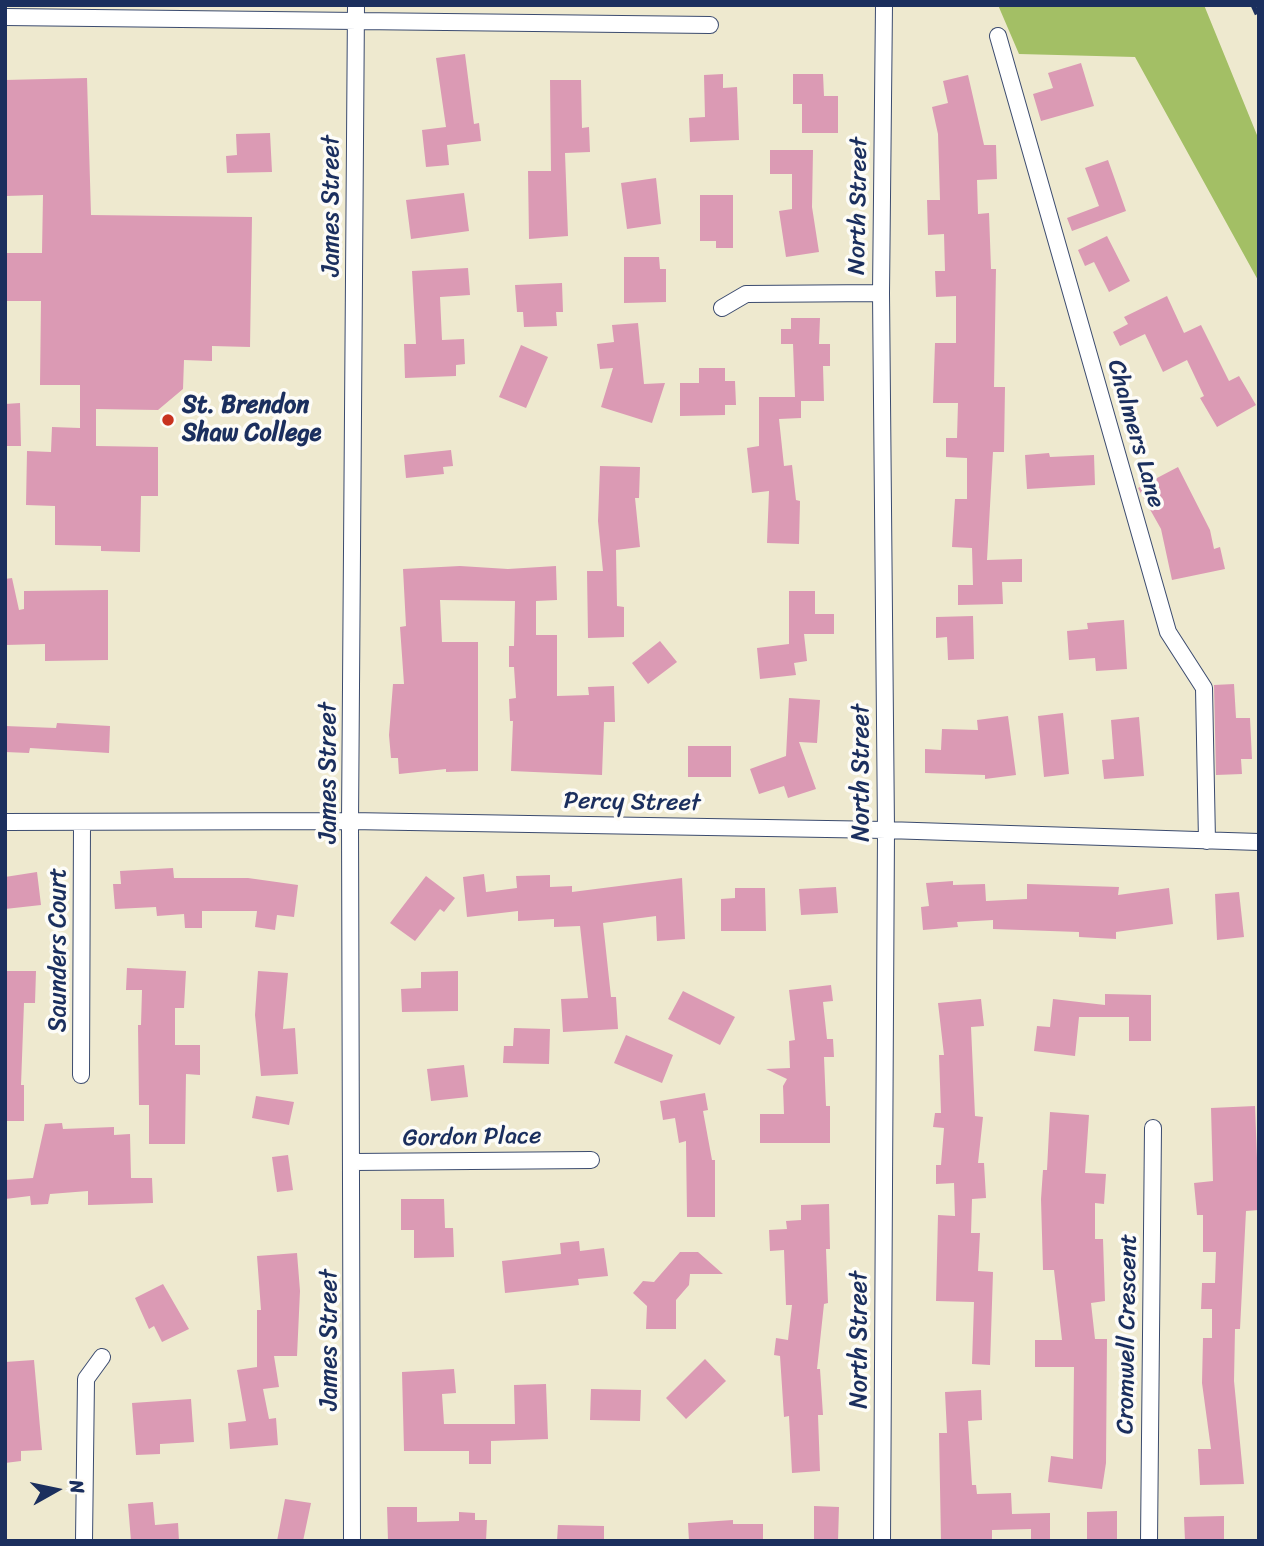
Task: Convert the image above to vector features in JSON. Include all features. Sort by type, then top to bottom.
[{"type":"street","name":"James Street","points":[[352,1541],[351,821],[356,5]]},
{"type":"street","name":"North Street","points":[[882,1541],[886,830],[881,293],[884,5]]},
{"type":"street","points":[[5,17],[710,25]]},
{"type":"street","name":"Chalmers Lane","points":[[998,36],[1168,632],[1204,688],[1207,841]]},
{"type":"street","points":[[722,308],[746,294],[881,293]]},
{"type":"street","name":"Percy Street","points":[[5,822],[82,824],[351,821],[886,830],[1259,842]]},
{"type":"street","name":"Saunders Court","points":[[81,1075],[82,824]]},
{"type":"street","name":"Cromwell Crescent","points":[[1149,1541],[1153,1128]]},
{"type":"street","name":"Gordon Place","points":[[353,1162],[591,1160]]},
{"type":"street","points":[[84,1541],[86,1379],[102,1357]]},
{"type":"green space","points":[[998,5],[1204,5],[1259,140],[1259,282],[1135,57],[1019,54]]},
{"type":"building","points":[[465,54],[474,124],[479,123],[481,141],[447,145],[449,165],[426,167],[422,130],[446,127],[436,58]]},
{"type":"building","points":[[1081,63],[1094,106],[1041,121],[1033,94],[1053,88],[1048,73]]},
{"type":"building","points":[[723,74],[723,88],[737,87],[739,140],[690,142],[689,118],[705,117],[704,75]]},
{"type":"building","points":[[793,74],[823,74],[824,96],[838,96],[838,133],[802,133],[802,104],[793,104]]},
{"type":"building","points":[[968,75],[984,145],[996,145],[997,179],[977,180],[978,214],[989,213],[991,269],[996,269],[994,387],[1005,387],[1004,452],[993,452],[987,560],[1022,559],[1022,582],[1002,582],[1003,604],[958,605],[958,585],[973,585],[972,548],[952,547],[955,499],[967,499],[967,458],[946,457],[946,438],[957,438],[958,403],[933,403],[935,343],[956,343],[956,296],[936,297],[935,271],[945,271],[944,234],[928,235],[927,200],[940,200],[938,134],[932,107],[948,103],[943,81]]},
{"type":"building","points":[[87,78],[91,215],[252,217],[250,347],[212,346],[212,361],[184,360],[183,389],[158,410],[96,409],[96,446],[158,447],[158,496],[141,496],[140,552],[101,551],[101,546],[55,545],[55,506],[26,505],[27,451],[51,452],[52,427],[80,428],[80,385],[40,385],[41,301],[5,301],[5,253],[42,253],[43,195],[5,196],[5,80]]},
{"type":"building","points":[[550,80],[581,80],[582,128],[589,127],[590,152],[565,153],[568,236],[529,239],[528,171],[551,171]]},
{"type":"building","points":[[270,133],[272,172],[227,173],[226,156],[237,155],[236,134]]},
{"type":"building","points":[[770,150],[813,150],[812,207],[819,252],[786,257],[779,211],[792,209],[792,174],[770,174]]},
{"type":"building","points":[[1108,160],[1126,211],[1072,231],[1067,218],[1099,206],[1085,168]]},
{"type":"building","points":[[656,178],[661,224],[627,229],[621,183]]},
{"type":"building","points":[[464,193],[469,231],[411,239],[406,200]]},
{"type":"building","points":[[700,195],[733,195],[733,248],[716,248],[716,241],[700,241]]},
{"type":"building","points":[[1107,236],[1130,281],[1109,292],[1094,262],[1085,266],[1078,250]]},
{"type":"building","points":[[624,257],[659,257],[660,269],[666,269],[666,302],[624,303]]},
{"type":"building","points":[[468,268],[470,295],[440,297],[442,340],[464,339],[465,364],[456,365],[456,376],[405,378],[404,344],[416,344],[412,271]]},
{"type":"building","points":[[562,283],[563,312],[556,312],[557,326],[524,327],[523,312],[517,312],[515,285]]},
{"type":"building","points":[[1167,296],[1184,333],[1201,325],[1229,381],[1239,376],[1256,405],[1217,427],[1200,398],[1204,396],[1187,360],[1163,372],[1145,334],[1120,346],[1113,332],[1128,324],[1124,317]]},
{"type":"building","points":[[791,318],[820,318],[819,344],[830,344],[830,366],[823,366],[824,401],[801,401],[801,418],[779,419],[784,466],[792,465],[796,500],[800,501],[799,544],[767,543],[769,491],[752,493],[747,448],[759,446],[759,397],[795,397],[793,344],[781,344],[781,329],[791,329]]},
{"type":"building","points":[[638,323],[644,384],[665,383],[652,423],[601,407],[613,368],[600,369],[597,344],[614,342],[612,325]]},
{"type":"building","points":[[521,345],[548,357],[526,408],[499,397]]},
{"type":"building","points":[[699,368],[725,368],[725,381],[735,381],[736,405],[725,405],[725,415],[680,416],[680,383],[699,383]]},
{"type":"building","points":[[20,403],[21,446],[5,446],[5,404]]},
{"type":"building","points":[[451,450],[453,466],[443,467],[444,474],[406,478],[404,455]]},
{"type":"building","points":[[1049,453],[1050,457],[1094,455],[1095,485],[1027,489],[1025,455]]},
{"type":"building","points":[[600,466],[640,467],[639,498],[635,498],[640,547],[616,550],[617,606],[624,607],[624,637],[588,638],[587,571],[603,571],[598,521]]},
{"type":"building","points":[[1178,467],[1210,530],[1214,549],[1220,547],[1225,569],[1172,580],[1161,529],[1138,488]]},
{"type":"building","points":[[460,566],[508,569],[556,566],[557,600],[536,601],[536,635],[557,635],[557,696],[589,695],[588,687],[614,686],[615,722],[604,722],[602,775],[511,771],[513,721],[510,721],[509,699],[516,698],[514,667],[509,667],[509,646],[514,646],[515,601],[440,600],[442,642],[478,642],[478,771],[446,772],[446,769],[399,774],[398,758],[391,758],[389,735],[393,684],[404,684],[400,627],[406,626],[403,569]]},
{"type":"building","points":[[12,578],[19,610],[24,609],[24,591],[108,590],[108,660],[45,661],[45,644],[5,645],[5,579]]},
{"type":"building","points":[[789,591],[815,591],[815,614],[834,614],[834,634],[804,634],[807,661],[794,663],[796,675],[760,679],[757,648],[789,644]]},
{"type":"building","points":[[973,616],[974,659],[948,660],[947,637],[936,638],[936,617]]},
{"type":"building","points":[[1124,620],[1127,669],[1096,671],[1095,658],[1069,660],[1067,631],[1088,629],[1087,623]]},
{"type":"building","points":[[660,641],[677,662],[648,684],[632,663]]},
{"type":"building","points":[[1234,684],[1236,718],[1250,718],[1252,759],[1241,759],[1242,774],[1216,775],[1214,685]]},
{"type":"building","points":[[789,698],[820,700],[817,743],[799,742],[816,789],[788,798],[784,786],[759,794],[750,769],[786,756]]},
{"type":"building","points":[[1063,713],[1069,774],[1044,777],[1038,716]]},
{"type":"building","points":[[1008,716],[1016,775],[985,779],[985,775],[925,773],[925,749],[941,750],[942,729],[978,730],[977,720]]},
{"type":"building","points":[[1139,717],[1144,776],[1104,779],[1102,760],[1114,759],[1111,720]]},
{"type":"building","points":[[57,723],[110,726],[109,753],[30,748],[29,753],[5,752],[5,726],[56,728]]},
{"type":"building","points":[[688,746],[731,746],[731,777],[688,777]]},
{"type":"building","points":[[173,868],[174,878],[248,878],[298,885],[294,917],[277,915],[275,930],[255,927],[257,911],[202,911],[202,928],[185,928],[184,914],[157,916],[156,907],[115,909],[113,884],[121,884],[120,871]]},
{"type":"building","points":[[37,872],[41,905],[5,909],[5,877]]},
{"type":"building","points":[[484,874],[486,892],[517,888],[516,876],[550,875],[550,887],[572,886],[572,892],[682,878],[685,939],[657,941],[656,916],[603,923],[611,997],[616,997],[618,1029],[563,1032],[561,999],[588,998],[580,926],[554,927],[554,919],[518,921],[518,911],[467,917],[463,877]]},
{"type":"building","points":[[426,876],[455,898],[444,912],[440,909],[415,941],[390,923]]},
{"type":"building","points":[[953,881],[953,885],[985,884],[986,901],[1027,899],[1027,884],[1119,887],[1118,895],[1169,888],[1173,924],[1116,932],[1116,939],[1079,937],[1079,932],[993,929],[993,920],[957,922],[958,927],[923,930],[921,907],[929,906],[926,883]]},
{"type":"building","points":[[836,887],[838,913],[801,915],[799,889]]},
{"type":"building","points":[[735,888],[765,888],[766,931],[721,931],[721,899],[735,898]]},
{"type":"building","points":[[1239,892],[1244,937],[1217,940],[1215,894]]},
{"type":"building","points":[[127,968],[186,971],[184,1008],[175,1008],[175,1045],[200,1045],[200,1075],[186,1074],[185,1144],[149,1144],[149,1105],[139,1105],[138,1025],[141,1025],[142,990],[126,990]]},
{"type":"building","points":[[5,971],[36,971],[35,1003],[24,1003],[21,1085],[24,1085],[24,1121],[5,1121]]},
{"type":"building","points":[[258,971],[288,973],[283,1029],[295,1028],[298,1074],[261,1076],[255,1015]]},
{"type":"building","points":[[458,971],[458,1011],[402,1012],[401,989],[421,988],[421,972]]},
{"type":"building","points":[[831,985],[833,1001],[823,1002],[827,1039],[833,1039],[834,1057],[824,1057],[826,1106],[830,1106],[830,1143],[760,1143],[760,1114],[784,1114],[783,1086],[787,1079],[766,1069],[790,1068],[789,1041],[795,1040],[789,990]]},
{"type":"building","points":[[683,991],[735,1017],[720,1045],[668,1019]]},
{"type":"building","points":[[1105,994],[1151,995],[1151,1041],[1129,1041],[1129,1017],[1079,1017],[1075,1056],[1034,1051],[1037,1026],[1050,1027],[1053,999],[1105,1005]]},
{"type":"building","points":[[981,999],[984,1026],[971,1027],[975,1116],[983,1117],[978,1163],[984,1163],[986,1198],[972,1199],[971,1233],[980,1233],[978,1271],[993,1272],[990,1365],[972,1364],[974,1302],[936,1301],[938,1215],[955,1216],[954,1183],[936,1184],[936,1165],[941,1165],[944,1128],[933,1127],[935,1113],[941,1113],[939,1055],[944,1055],[938,1003]]},
{"type":"building","points":[[514,1028],[550,1029],[549,1064],[503,1063],[504,1046],[513,1046]]},
{"type":"building","points":[[626,1035],[673,1055],[662,1083],[614,1063]]},
{"type":"building","points":[[464,1065],[468,1097],[431,1101],[427,1069]]},
{"type":"building","points":[[705,1093],[708,1110],[703,1111],[712,1160],[715,1160],[715,1217],[687,1217],[686,1141],[679,1143],[675,1118],[663,1120],[660,1101]]},
{"type":"building","points":[[256,1096],[294,1102],[289,1125],[252,1118]]},
{"type":"building","points":[[1255,1106],[1259,1210],[1246,1211],[1240,1329],[1235,1329],[1234,1381],[1244,1484],[1200,1485],[1198,1449],[1211,1449],[1202,1383],[1203,1338],[1212,1338],[1212,1309],[1201,1309],[1202,1283],[1215,1283],[1216,1252],[1203,1252],[1203,1215],[1197,1215],[1194,1183],[1213,1181],[1211,1108]]},
{"type":"building","points":[[1050,1112],[1089,1115],[1085,1173],[1106,1174],[1104,1204],[1095,1203],[1095,1239],[1103,1239],[1105,1301],[1091,1303],[1095,1339],[1107,1339],[1106,1463],[1102,1489],[1048,1482],[1051,1456],[1073,1459],[1074,1367],[1035,1367],[1035,1340],[1062,1340],[1054,1270],[1043,1270],[1041,1199],[1043,1170],[1047,1170]]},
{"type":"building","points":[[62,1123],[63,1129],[114,1127],[114,1135],[130,1134],[131,1178],[152,1178],[153,1203],[88,1205],[88,1191],[50,1194],[48,1204],[31,1205],[30,1196],[5,1199],[5,1180],[33,1178],[45,1124]]},
{"type":"building","points":[[288,1155],[293,1190],[277,1192],[272,1157]]},
{"type":"building","points":[[401,1199],[444,1199],[445,1228],[453,1228],[454,1257],[414,1258],[414,1230],[401,1230]]},
{"type":"building","points":[[829,1204],[830,1249],[826,1249],[828,1303],[824,1304],[817,1369],[820,1369],[823,1415],[818,1415],[820,1471],[792,1473],[789,1416],[784,1417],[780,1356],[774,1355],[776,1338],[788,1340],[792,1305],[786,1305],[784,1250],[770,1251],[769,1230],[787,1229],[786,1221],[801,1220],[801,1205]]},
{"type":"building","points":[[579,1241],[580,1251],[604,1248],[608,1276],[578,1279],[579,1285],[505,1293],[502,1261],[561,1254],[560,1243]]},
{"type":"building","points":[[680,1252],[698,1252],[723,1274],[690,1274],[689,1285],[676,1300],[676,1329],[646,1329],[647,1306],[633,1293],[643,1281],[654,1282]]},
{"type":"building","points":[[297,1253],[300,1291],[297,1356],[274,1356],[279,1387],[263,1389],[269,1419],[276,1418],[278,1445],[230,1449],[228,1423],[246,1421],[237,1370],[257,1367],[257,1310],[261,1310],[257,1256]]},
{"type":"building","points":[[163,1284],[189,1329],[162,1342],[154,1326],[149,1329],[135,1298]]},
{"type":"building","points":[[705,1359],[726,1381],[686,1419],[666,1398]]},
{"type":"building","points":[[34,1360],[42,1450],[21,1451],[21,1461],[5,1463],[5,1362]]},
{"type":"building","points":[[454,1369],[456,1393],[442,1394],[444,1424],[515,1424],[514,1385],[546,1384],[548,1439],[491,1441],[491,1464],[469,1464],[469,1451],[404,1451],[402,1372]]},
{"type":"building","points":[[591,1389],[641,1390],[640,1421],[590,1420]]},
{"type":"building","points":[[981,1390],[982,1420],[968,1421],[972,1485],[976,1485],[977,1494],[1011,1493],[1012,1514],[1050,1513],[1050,1541],[1031,1541],[1031,1529],[992,1530],[992,1541],[941,1541],[939,1433],[947,1433],[945,1392]]},
{"type":"building","points":[[191,1399],[194,1442],[160,1444],[160,1454],[136,1455],[132,1403]]},
{"type":"building","points":[[285,1499],[311,1503],[303,1541],[277,1541]]},
{"type":"building","points":[[153,1502],[155,1525],[178,1523],[179,1541],[131,1541],[128,1504]]},
{"type":"building","points":[[814,1506],[839,1507],[838,1541],[814,1541]]},
{"type":"building","points":[[387,1507],[417,1507],[417,1522],[459,1521],[459,1512],[475,1513],[475,1520],[487,1520],[486,1541],[388,1541]]},
{"type":"building","points":[[1117,1511],[1117,1541],[1087,1541],[1087,1512]]},
{"type":"building","points":[[1224,1516],[1224,1539],[1185,1541],[1184,1517]]},
{"type":"building","points":[[733,1520],[733,1524],[763,1524],[763,1541],[689,1541],[688,1523]]},
{"type":"building","points":[[558,1525],[604,1526],[604,1541],[557,1541]]},
{"type":"railway","points":[[1253,5],[1259,18]]},
{"type":"place","name":"St. Brendon Shaw College","points":[[168,420]]}]
